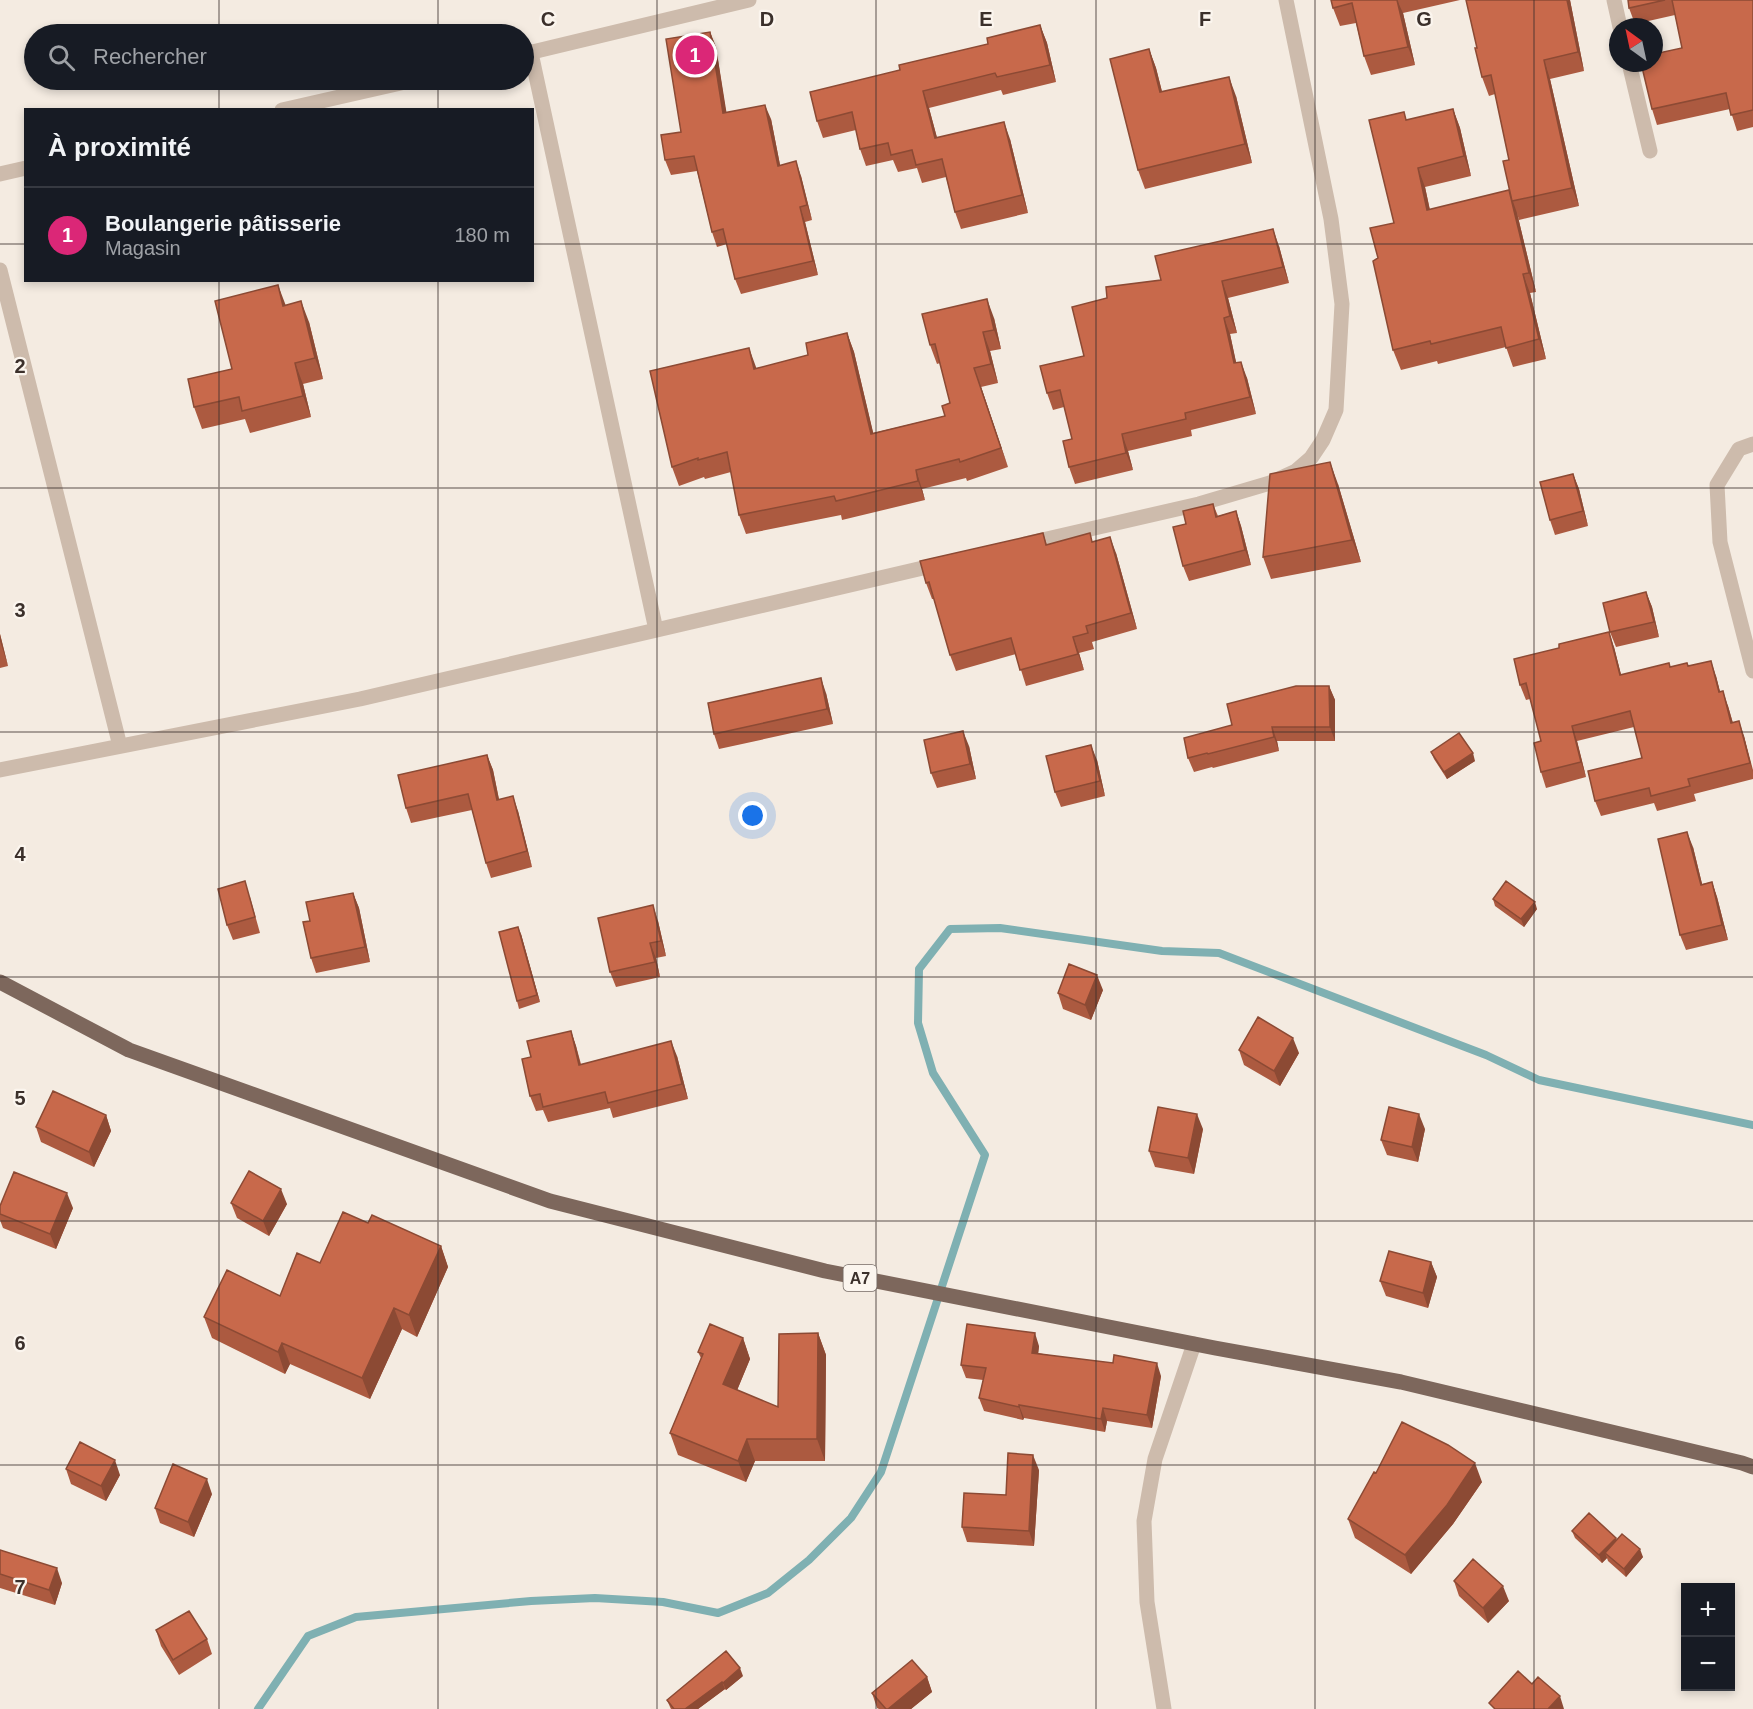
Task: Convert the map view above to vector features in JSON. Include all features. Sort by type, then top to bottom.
[{"type":"main road","name":"A7","points":[[0,982],[129,1050],[550,1201],[825,1271],[1194,1344],[1401,1382],[1753,1467]]},
{"type":"street","points":[[534,52],[749,0]]},
{"type":"street","points":[[1014,547],[1199,504],[1270,483],[1296,471],[1311,458],[1323,441],[1336,410],[1342,304],[1330,219],[1286,0]]},
{"type":"street","points":[[1614,0],[1618,18]]},
{"type":"street","points":[[1631,72],[1650,151]]},
{"type":"street","points":[[534,85],[656,630]]},
{"type":"street","points":[[291,108],[370,90]]},
{"type":"street","points":[[0,174],[24,168]]},
{"type":"street","points":[[0,270],[120,746]]},
{"type":"street","points":[[1753,444],[1739,449],[1717,485],[1720,542],[1753,671]]},
{"type":"street","points":[[0,770],[360,699],[957,560]]},
{"type":"street","points":[[1164,1709],[1147,1602],[1144,1521],[1155,1459],[1194,1344]]},
{"type":"building","points":[[1331,0],[1397,0],[1408,47],[1364,56],[1352,3],[1333,8]]},
{"type":"building","points":[[1466,0],[1567,0],[1578,52],[1544,60],[1572,188],[1512,201],[1503,161],[1509,160],[1491,75],[1482,77]]},
{"type":"building","points":[[1628,0],[1665,0],[1629,8]]},
{"type":"building","points":[[1672,0],[1753,0],[1753,110],[1731,115],[1726,93],[1652,109],[1643,72],[1663,72],[1663,52],[1682,48]]},
{"type":"building","points":[[1040,25],[1050,65],[997,77],[995,73],[923,91],[935,138],[1004,122],[1022,195],[955,212],[942,159],[916,165],[912,150],[891,155],[888,143],[860,149],[852,112],[817,121],[810,92],[900,70],[899,65],[988,44],[987,38]]},
{"type":"building","points":[[710,32],[723,113],[765,105],[778,166],[796,161],[807,205],[800,207],[813,261],[735,279],[723,229],[712,232],[694,156],[665,160],[661,135],[681,132],[666,39]]},
{"type":"building","points":[[1149,49],[1160,92],[1229,77],[1245,144],[1138,170],[1110,59]]},
{"type":"building","points":[[1453,109],[1464,156],[1418,168],[1427,210],[1509,190],[1529,273],[1523,274],[1539,339],[1506,348],[1501,327],[1431,344],[1430,341],[1393,350],[1373,261],[1378,258],[1370,228],[1394,223],[1369,120],[1404,112],[1406,120]]},
{"type":"building","points":[[1273,229],[1283,267],[1222,281],[1230,316],[1224,318],[1234,363],[1241,362],[1250,397],[1185,413],[1186,419],[1122,434],[1126,453],[1069,467],[1063,441],[1072,439],[1060,390],[1047,393],[1040,366],[1084,356],[1072,307],[1107,298],[1106,287],[1161,280],[1155,256]]},
{"type":"building","points":[[278,285],[283,306],[301,301],[315,358],[295,363],[303,396],[242,411],[239,397],[194,407],[188,379],[232,369],[215,301]]},
{"type":"building","points":[[987,299],[994,330],[983,332],[991,364],[974,368],[1001,448],[960,462],[959,459],[916,470],[918,481],[836,501],[834,496],[739,515],[727,452],[698,460],[698,458],[672,467],[650,371],[749,348],[754,369],[808,355],[806,343],[847,333],[871,434],[945,416],[942,406],[950,403],[935,344],[930,345],[922,314]]},
{"type":"building","points":[[1330,462],[1352,540],[1263,557],[1270,474]]},
{"type":"building","points":[[1573,474],[1583,511],[1550,520],[1540,482]]},
{"type":"building","points":[[1213,504],[1216,517],[1236,511],[1245,550],[1183,566],[1173,527],[1186,524],[1183,511]]},
{"type":"building","points":[[1043,533],[1046,545],[1090,533],[1092,542],[1110,537],[1131,613],[1086,626],[1088,633],[1073,637],[1078,654],[1020,670],[1011,638],[950,655],[929,582],[926,583],[920,561]]},
{"type":"building","points":[[1646,592],[1654,622],[1610,632],[1603,603]]},
{"type":"building","points":[[1609,632],[1620,675],[1669,663],[1670,667],[1711,661],[1719,692],[1723,691],[1731,723],[1739,721],[1750,763],[1688,779],[1690,786],[1651,796],[1649,788],[1595,801],[1588,771],[1642,758],[1630,711],[1572,726],[1581,762],[1541,772],[1534,743],[1541,741],[1526,683],[1520,685],[1514,659],[1559,648],[1559,644]]},
{"type":"building","points":[[821,678],[827,709],[714,734],[708,703]]},
{"type":"building","points":[[1296,686],[1329,686],[1330,727],[1272,727],[1274,737],[1188,758],[1184,738],[1232,725],[1227,704]]},
{"type":"building","points":[[963,731],[970,764],[931,773],[924,740]]},
{"type":"building","points":[[1459,733],[1473,753],[1444,772],[1431,752]]},
{"type":"building","points":[[1091,745],[1100,781],[1055,792],[1046,756]]},
{"type":"building","points":[[487,755],[497,800],[513,796],[527,851],[486,863],[468,794],[406,808],[398,775]]},
{"type":"building","points":[[1687,832],[1701,885],[1712,882],[1722,925],[1680,935],[1658,839]]},
{"type":"building","points":[[245,881],[255,917],[227,925],[218,889]]},
{"type":"building","points":[[1506,881],[1535,902],[1521,919],[1493,899]]},
{"type":"building","points":[[353,893],[365,947],[311,958],[303,922],[310,921],[306,902]]},
{"type":"building","points":[[653,905],[661,941],[650,943],[655,962],[610,972],[598,918]]},
{"type":"building","points":[[518,927],[537,995],[517,1001],[499,932]]},
{"type":"building","points":[[1069,964],[1097,975],[1085,1005],[1058,993]]},
{"type":"building","points":[[1258,1017],[1293,1038],[1274,1071],[1239,1050]]},
{"type":"building","points":[[571,1031],[579,1065],[671,1041],[682,1084],[608,1103],[605,1092],[543,1107],[540,1094],[530,1096],[522,1059],[531,1057],[527,1041]]},
{"type":"building","points":[[53,1091],[106,1115],[89,1152],[36,1127]]},
{"type":"building","points":[[1158,1107],[1197,1114],[1188,1158],[1149,1151]]},
{"type":"building","points":[[1389,1107],[1419,1114],[1412,1147],[1381,1140]]},
{"type":"building","points":[[249,1171],[281,1189],[263,1221],[231,1203]]},
{"type":"building","points":[[14,1172],[67,1193],[50,1234],[0,1214],[0,1206]]},
{"type":"building","points":[[343,1212],[368,1223],[372,1215],[441,1246],[409,1315],[394,1308],[362,1378],[282,1343],[278,1352],[204,1317],[227,1270],[280,1296],[297,1253],[320,1263]]},
{"type":"building","points":[[1389,1251],[1431,1262],[1423,1293],[1380,1281]]},
{"type":"building","points":[[710,1324],[743,1338],[723,1384],[778,1407],[779,1334],[818,1333],[817,1439],[747,1439],[738,1461],[670,1433],[703,1354],[698,1352]]},
{"type":"building","points":[[967,1324],[1035,1333],[1032,1353],[1113,1363],[1114,1355],[1157,1363],[1147,1415],[1103,1408],[1101,1419],[1019,1405],[1019,1407],[979,1398],[986,1368],[961,1365]]},
{"type":"building","points":[[1402,1422],[1448,1445],[1475,1463],[1447,1505],[1405,1555],[1348,1519],[1374,1472],[1376,1473]]},
{"type":"building","points":[[80,1442],[115,1460],[101,1486],[66,1469]]},
{"type":"building","points":[[1008,1453],[1033,1455],[1029,1531],[962,1527],[964,1493],[1006,1495]]},
{"type":"building","points":[[173,1464],[207,1479],[188,1522],[155,1508]]},
{"type":"building","points":[[1589,1513],[1616,1538],[1599,1555],[1572,1531]]},
{"type":"building","points":[[1622,1534],[1640,1549],[1624,1569],[1605,1553]]},
{"type":"building","points":[[0,1550],[57,1568],[49,1590],[0,1574]]},
{"type":"building","points":[[1473,1559],[1503,1586],[1483,1608],[1454,1581]]},
{"type":"building","points":[[189,1611],[207,1639],[173,1660],[156,1630]]},
{"type":"building","points":[[726,1651],[740,1668],[723,1683],[685,1709],[674,1709],[667,1700]]},
{"type":"building","points":[[912,1660],[927,1677],[886,1709],[872,1693]]},
{"type":"building","points":[[1518,1671],[1532,1684],[1538,1677],[1560,1696],[1548,1709],[1495,1709],[1489,1703]]},
{"type":"waterway","points":[[258,1709],[308,1636],[356,1617],[531,1601],[595,1598],[663,1602],[718,1613],[768,1593],[809,1560],[851,1518],[881,1472],[985,1155],[933,1073],[918,1023],[919,969],[950,929],[1000,928],[1162,951],[1219,953],[1486,1055],[1539,1080],[1753,1125]]},
{"type":"place","name":"Boulangerie pâtisserie","points":[[695,55]]}]
